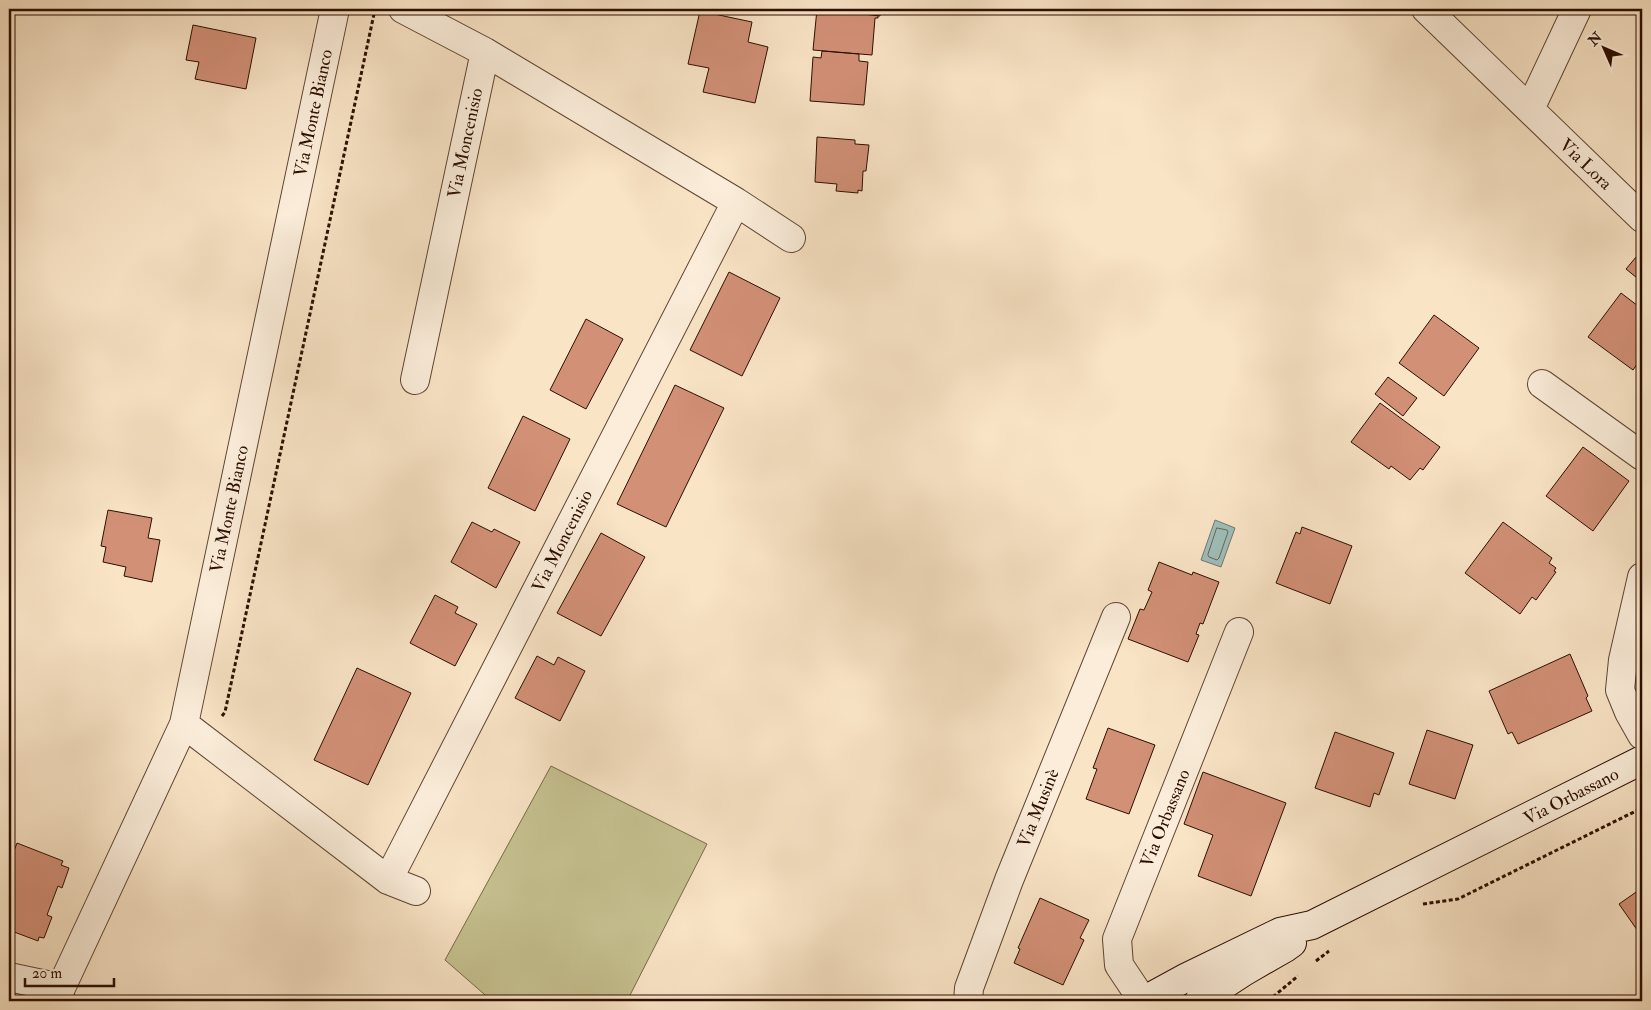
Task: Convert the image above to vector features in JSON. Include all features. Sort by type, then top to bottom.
[{"type":"street","name":"Via Monte Bianco","points":[[59,995],[193,731],[335,9]]},
{"type":"street","points":[[404,9],[485,52],[736,202],[791,238]]},
{"type":"street","name":"Via Lora","points":[[1426,9],[1642,218]]},
{"type":"street","points":[[1530,109],[1577,9]]},
{"type":"street","name":"Via Moncenisio","points":[[415,380],[485,52]]},
{"type":"street","name":"Via Moncenisio","points":[[388,880],[736,202]]},
{"type":"street","points":[[1542,384],[1642,456]]},
{"type":"street","points":[[1642,577],[1623,660],[1620,690],[1629,712],[1642,735]]},
{"type":"street","name":"Via Musinè","points":[[968,1001],[968,988],[1009,880],[1116,617]]},
{"type":"street","name":"Via Orbassano","points":[[1239,632],[1117,939],[1119,965],[1143,1001],[1187,977],[1280,932],[1312,925]]},
{"type":"street","points":[[193,731],[388,880],[416,891]]},
{"type":"street","name":"Via Orbassano","points":[[1199,1001],[1285,948],[1312,925],[1642,760]]},
{"type":"street","points":[[9,978],[59,995]]},
{"type":"path","points":[[193,731],[225,712],[375,9]]},
{"type":"path","points":[[1422,904],[1458,899],[1642,808]]},
{"type":"path","points":[[1313,964],[1334,946]]},
{"type":"path","points":[[1268,1001],[1299,975]]},
{"type":"shaded area","points":[[551,766],[707,844],[627,1001],[492,1001],[445,960]]},
{"type":"water","points":[[1215,520],[1235,528],[1221,567],[1201,560]]},
{"type":"building","points":[[817,9],[878,15],[878,18],[875,18],[872,55],[813,50]]},
{"type":"building","points":[[820,9],[881,9],[880,16]]},
{"type":"building","points":[[700,11],[752,22],[748,42],[768,47],[755,103],[703,92],[709,68],[688,64]]},
{"type":"building","points":[[193,25],[256,38],[246,89],[195,79],[199,62],[186,60]]},
{"type":"building","points":[[822,51],[859,54],[859,61],[868,62],[864,105],[810,101],[813,57],[821,58]]},
{"type":"building","points":[[817,137],[855,140],[855,144],[869,145],[866,171],[863,171],[862,191],[858,190],[858,193],[836,191],[837,184],[815,182]]},
{"type":"building","points":[[1642,250],[1642,282],[1626,269]]},
{"type":"building","points":[[729,272],[780,298],[742,376],[690,350]]},
{"type":"building","points":[[1621,293],[1642,309],[1642,357],[1633,370],[1588,337]]},
{"type":"building","points":[[1434,315],[1479,348],[1444,396],[1399,363]]},
{"type":"building","points":[[586,319],[623,339],[586,409],[550,390]]},
{"type":"building","points":[[1388,377],[1417,398],[1403,416],[1375,394]]},
{"type":"building","points":[[675,385],[724,408],[666,527],[617,504]]},
{"type":"building","points":[[1380,403],[1440,447],[1423,470],[1420,468],[1410,480],[1391,466],[1389,469],[1351,442]]},
{"type":"building","points":[[523,416],[570,439],[535,511],[488,488]]},
{"type":"building","points":[[1583,447],[1629,481],[1593,531],[1546,496]]},
{"type":"building","points":[[108,510],[152,518],[148,538],[160,540],[152,582],[124,576],[126,567],[103,562],[106,547],[101,546]]},
{"type":"building","points":[[472,522],[492,532],[494,529],[520,542],[496,588],[451,562]]},
{"type":"building","points":[[1503,522],[1552,558],[1549,563],[1556,568],[1554,571],[1556,572],[1536,600],[1532,597],[1520,614],[1465,573]]},
{"type":"building","points":[[1302,527],[1352,546],[1330,604],[1276,583],[1296,532],[1300,534]]},
{"type":"building","points":[[601,533],[645,557],[601,636],[557,613]]},
{"type":"building","points":[[1159,562],[1192,575],[1193,572],[1219,582],[1203,624],[1200,623],[1196,634],[1199,635],[1188,662],[1128,639],[1140,609],[1144,610],[1152,592],[1148,590]]},
{"type":"building","points":[[435,595],[458,607],[455,613],[477,624],[455,666],[410,643]]},
{"type":"building","points":[[1570,654],[1588,696],[1586,698],[1592,711],[1518,744],[1512,732],[1508,734],[1489,691]]},
{"type":"building","points":[[537,656],[554,665],[558,657],[585,671],[560,721],[515,698]]},
{"type":"building","points":[[357,668],[411,693],[368,785],[314,760]]},
{"type":"building","points":[[1108,728],[1155,745],[1129,814],[1086,799],[1097,769],[1093,768]]},
{"type":"building","points":[[1427,730],[1473,745],[1455,799],[1409,784]]},
{"type":"building","points":[[1335,732],[1394,753],[1379,795],[1374,793],[1370,807],[1315,788]]},
{"type":"building","points":[[1203,772],[1286,803],[1251,896],[1198,876],[1213,835],[1184,824]]},
{"type":"building","points":[[17,843],[63,861],[61,865],[69,868],[62,888],[58,886],[47,915],[52,917],[44,938],[39,937],[38,941],[9,930],[9,864]]},
{"type":"building","points":[[1642,888],[1642,937],[1619,904]]},
{"type":"building","points":[[1040,898],[1089,920],[1080,938],[1084,940],[1063,985],[1014,963],[1020,949],[1018,948]]}]
